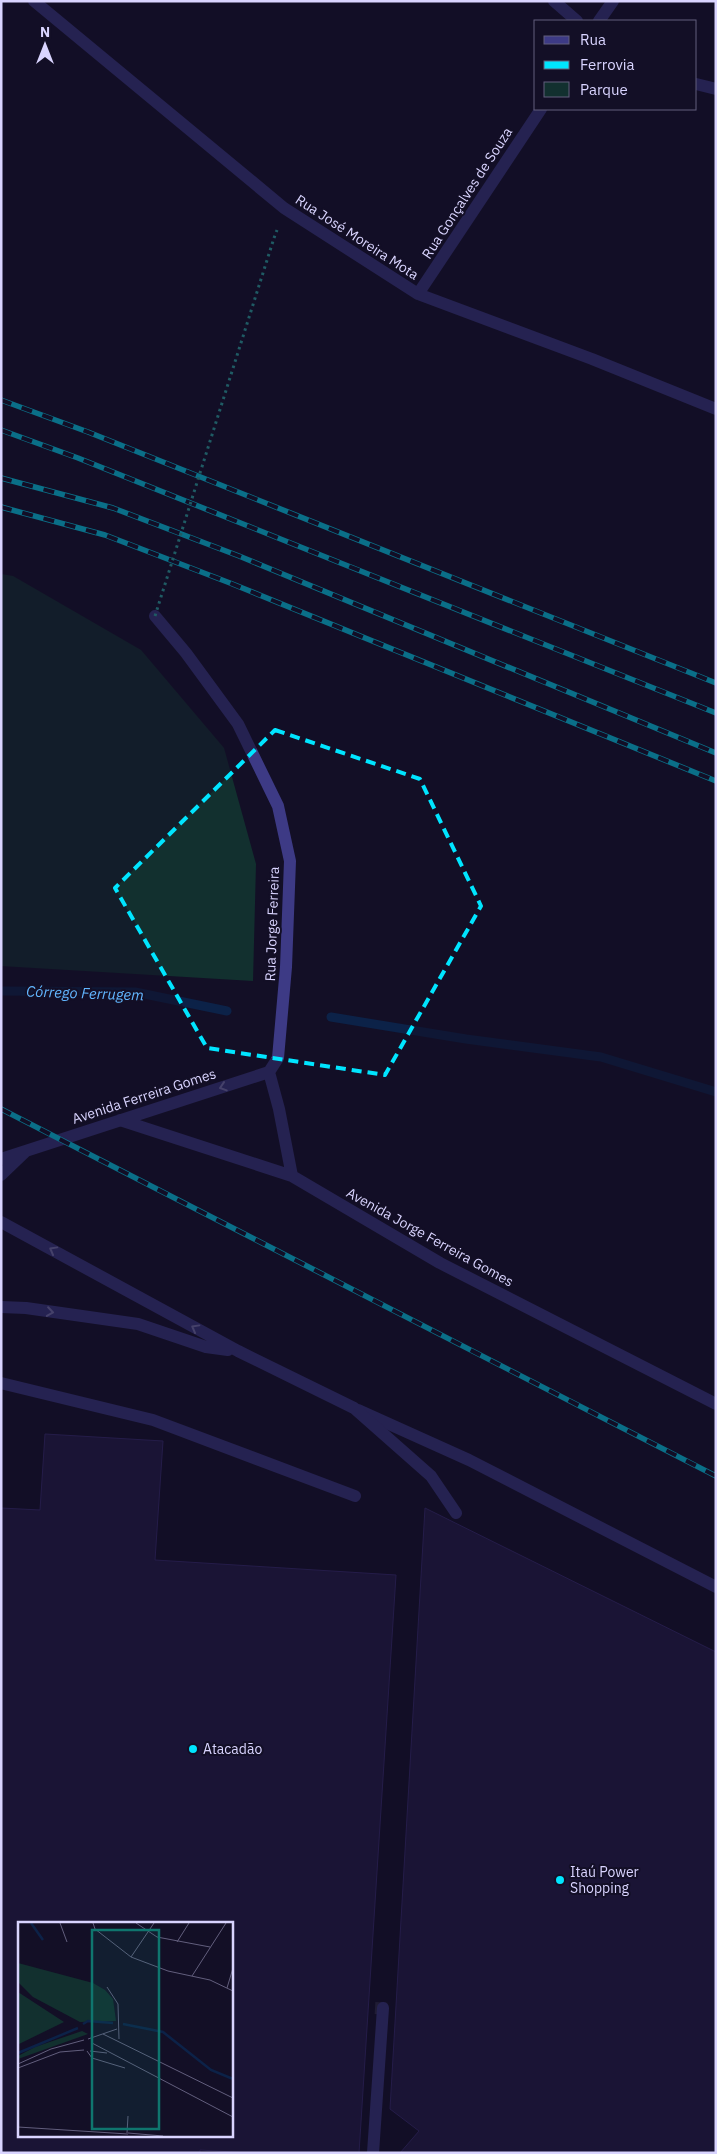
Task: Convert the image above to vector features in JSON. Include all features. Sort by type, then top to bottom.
[{"type":"street","name":"Rua José Moreira Mota","points":[[34,1],[284,208],[418,294],[592,359],[716,409]]},
{"type":"street","points":[[554,1],[575,20]]},
{"type":"street","points":[[600,20],[613,1]]},
{"type":"street","points":[[697,84],[716,90]]},
{"type":"street","name":"Rua Gonçalves de Souza","points":[[418,294],[540,110]]},
{"type":"street","name":"Rua Jorge Ferreira","points":[[155,616],[186,653],[238,724],[278,806],[290,861],[286,967],[278,1058],[269,1072]]},
{"type":"street","points":[[269,1072],[279,1109],[292,1176]]},
{"type":"street","name":"Avenida Ferreira Gomes","points":[[1,1159],[269,1072]]},
{"type":"street","name":"Avenida Jorge Ferreira Gomes","points":[[120,1120],[292,1176],[440,1263],[716,1404]]},
{"type":"street","name":"Avenida Ferreira Gomes","points":[[1,1175],[28,1149]]},
{"type":"street","points":[[1,1222],[238,1352],[354,1408],[469,1460],[716,1587]]},
{"type":"street","points":[[1,1307],[26,1308],[138,1324],[206,1347],[238,1352]]},
{"type":"street","points":[[1,1383],[153,1420],[355,1496]]},
{"type":"street","points":[[354,1408],[431,1476],[456,1512]]},
{"type":"street","points":[[373,2153],[383,2008]]},
{"type":"path","points":[[155,616],[274,238]]},
{"type":"highlighted area","points":[[275,730],[420,779],[481,906],[385,1075],[207,1048],[115,888]]},
{"type":"green space","points":[[1,574],[13,576],[141,650],[224,748],[256,864],[253,981],[1,966]]},
{"type":"building","name":"Atacadão","points":[[45,1434],[163,1441],[155,1560],[396,1575],[359,2153],[250,2153],[200,2150],[200,2153],[1,2153],[1,1508],[40,1510]]},
{"type":"building","name":"Itaú Power Shopping","points":[[425,1508],[716,1652],[716,2153],[400,2153],[419,2131],[390,2109]]},
{"type":"waterway","name":"Córrego Ferrugem","points":[[1,991],[135,992],[227,1011]]},
{"type":"waterway","points":[[331,1017],[466,1039],[601,1057],[716,1092]]},
{"type":"tunnel","points":[[375,2008],[392,2009]]},
{"type":"railway","points":[[1,400],[88,432],[716,683]]},
{"type":"railway","points":[[1,430],[78,458],[716,713]]},
{"type":"railway","points":[[1,478],[113,508],[239,556],[716,753]]},
{"type":"railway","points":[[1,507],[105,535],[230,583],[716,781]]},
{"type":"railway","points":[[1,1109],[716,1476]]},
{"type":"place","name":"Atacadão","points":[[193,1749]]},
{"type":"place","name":"Itaú Power Shopping","points":[[560,1880]]}]
